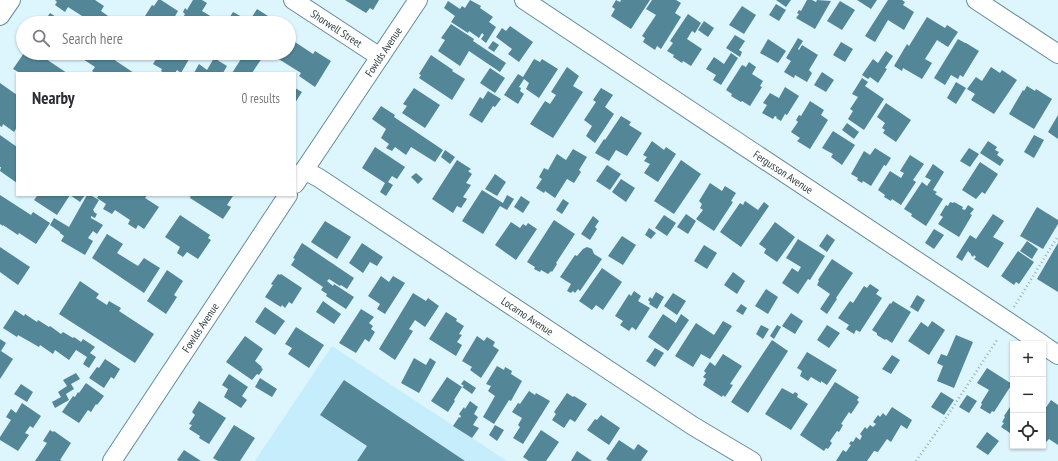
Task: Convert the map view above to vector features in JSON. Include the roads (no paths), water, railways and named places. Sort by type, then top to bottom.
[{"type":"street","points":[[0,16],[11,0]]},
{"type":"street","name":"Shorwell Street","points":[[292,0],[380,58]]},
{"type":"street","name":"Fowlds Avenue","points":[[300,177],[418,0]]},
{"type":"street","name":"Fergusson Avenue","points":[[524,0],[1037,341]]},
{"type":"street","points":[[976,0],[1058,54]]},
{"type":"street","name":"Locarno Avenue","points":[[300,177],[320,178],[688,423],[752,461]]},
{"type":"street","name":"Fowlds Avenue","points":[[112,461],[287,196]]},
{"type":"street","name":"Fergusson Avenue","points":[[1046,347],[1058,355]]}]
